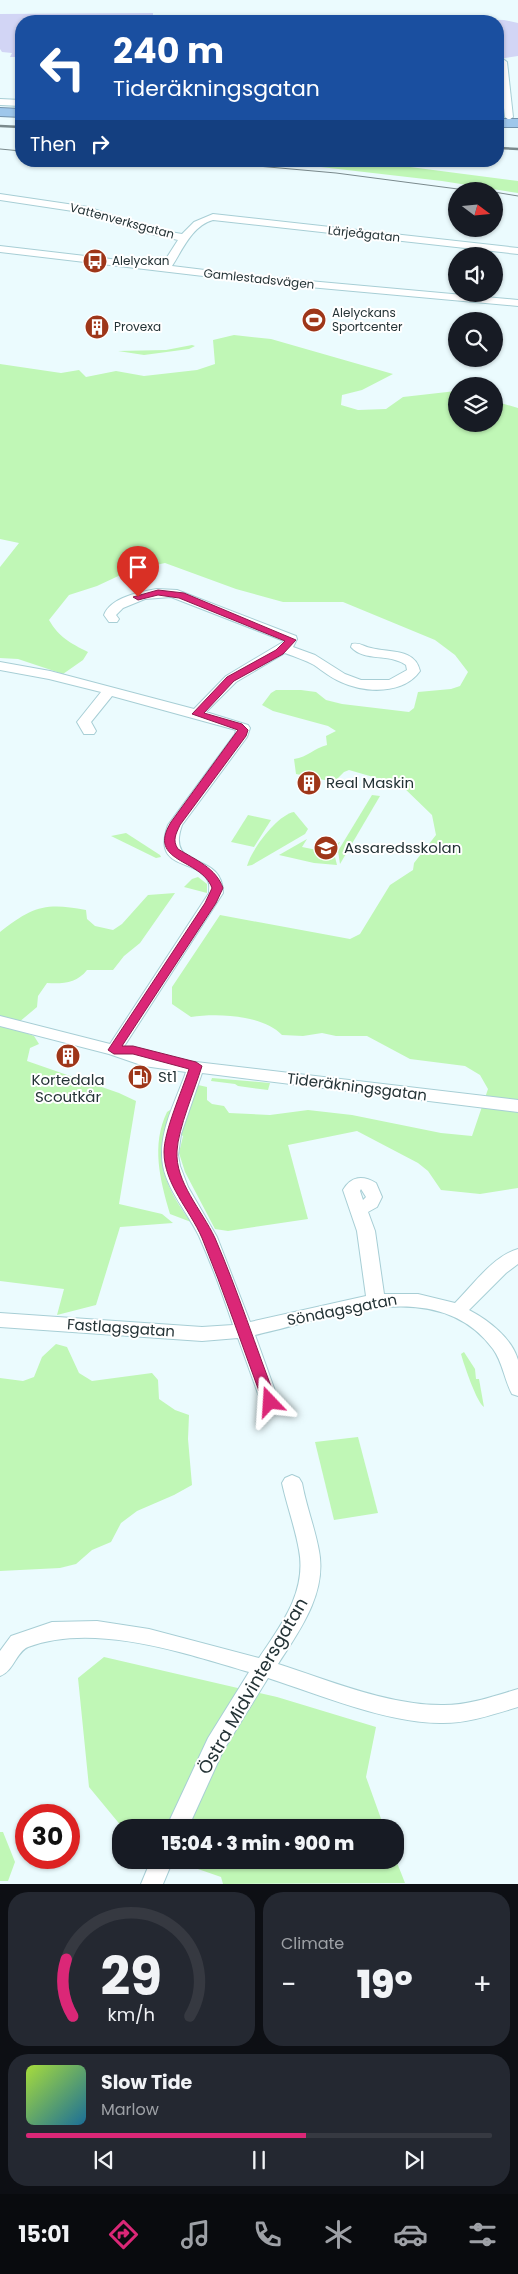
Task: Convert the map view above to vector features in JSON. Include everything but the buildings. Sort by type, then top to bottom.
[{"type":"highway","points":[[0,110],[15,111]]},
{"type":"highway","points":[[504,129],[518,129]]},
{"type":"street","points":[[504,71],[510,122]]},
{"type":"street","points":[[0,102],[15,103]]},
{"type":"street","name":"Vattenverksgatan","points":[[0,197],[48,202],[88,210],[145,230],[185,238]]},
{"type":"street","name":"Lärjeågatan","points":[[185,238],[198,223],[209,218],[518,251]]},
{"type":"street","points":[[165,269],[185,238]]},
{"type":"street","name":"Gamlestadsvägen","points":[[0,249],[310,285],[518,303]]},
{"type":"street","points":[[112,619],[111,611],[131,600],[154,593],[173,593],[289,638],[291,642],[285,649],[231,679],[197,714]]},
{"type":"street","points":[[285,649],[314,660],[342,678],[358,683],[390,684],[406,678],[414,671],[414,666],[406,658],[372,653],[357,647]]},
{"type":"street","points":[[0,666],[50,675],[197,714],[239,726],[243,730],[242,734],[175,825],[169,838],[169,845],[174,852],[208,872],[214,879],[217,888],[210,903],[114,1050]]},
{"type":"street","points":[[89,731],[84,722],[109,691]]},
{"type":"street","name":"Tideräkningsgatan","points":[[0,1020],[114,1050],[143,1060],[180,1067],[196,1066],[518,1106]]},
{"type":"street","points":[[196,1066],[173,1138],[170,1151],[171,1166],[177,1181],[208,1237],[270,1402]]},
{"type":"street","points":[[359,1210],[366,1231],[376,1301]]},
{"type":"street","points":[[458,1311],[500,1268],[518,1256]]},
{"type":"street","name":"Söndagsgatan","points":[[243,1331],[376,1301],[419,1300],[458,1311],[486,1328],[496,1339],[510,1361],[518,1389]]},
{"type":"street","name":"Fastlagsgatan","points":[[0,1320],[202,1334],[243,1331]]},
{"type":"street","name":"Östra Midvintersgatan","points":[[181,1819],[213,1748],[302,1606],[311,1577],[309,1547],[292,1483]]},
{"type":"street","points":[[0,1667],[9,1650],[21,1640],[39,1632],[66,1628],[146,1636],[262,1668],[325,1688],[409,1710],[435,1714],[474,1710],[518,1698]]},
{"type":"street","points":[[152,1884],[158,1869]]},
{"type":"green space","points":[[321,167],[410,167],[518,181],[518,193],[503,191],[503,182],[448,182]]},
{"type":"green space","points":[[234,335],[271,339],[393,374],[362,390],[342,395],[341,405],[358,410],[386,409],[403,397],[448,392],[448,432],[503,432],[503,404],[518,408],[518,1188],[480,1194],[441,1190],[428,1171],[418,1163],[357,1131],[288,1145],[308,1219],[228,1231],[215,1229],[185,1172],[179,1153],[183,1136],[181,1135],[198,1085],[207,1087],[207,1100],[212,1104],[224,1106],[229,1113],[270,1115],[308,1110],[352,1115],[441,1133],[472,1136],[488,1089],[480,1075],[465,1066],[410,1059],[367,1036],[336,1036],[322,1033],[303,1036],[282,1035],[274,1028],[252,1019],[214,1015],[191,1017],[172,1004],[172,987],[220,915],[350,939],[360,934],[390,885],[413,870],[414,863],[436,835],[432,815],[401,785],[349,770],[344,772],[334,782],[296,774],[294,759],[327,745],[326,736],[336,731],[328,726],[273,711],[262,705],[271,693],[276,690],[316,692],[326,700],[342,704],[409,712],[414,708],[418,692],[451,689],[460,686],[468,672],[455,655],[435,640],[343,602],[283,602],[236,589],[165,563],[129,571],[97,586],[69,595],[49,620],[66,639],[88,652],[83,660],[63,674],[18,659],[0,658],[0,567],[19,543],[0,539],[0,364],[61,373],[79,370],[86,377],[116,371],[144,376],[197,370],[215,364],[213,340]]},
{"type":"green space","points":[[195,346],[189,349],[144,355],[118,351],[166,350]]},
{"type":"green space","points":[[372,795],[380,796],[340,864],[338,851]]},
{"type":"green space","points":[[294,812],[308,829],[305,834],[252,865],[247,866],[249,859],[266,834],[280,819]]},
{"type":"green space","points":[[248,815],[271,820],[254,847],[231,842]]},
{"type":"green space","points":[[126,833],[161,857],[156,858],[111,836]]},
{"type":"green space","points":[[307,839],[302,847],[332,853],[340,842],[334,853],[337,865],[314,863],[279,855]]},
{"type":"green space","points":[[198,877],[207,884],[207,893],[184,887],[192,879]]},
{"type":"green space","points":[[175,893],[140,943],[124,956],[113,970],[87,970],[79,978],[69,982],[47,983],[38,996],[37,1007],[12,1028],[34,1036],[39,1044],[30,1048],[27,1061],[119,1093],[136,1101],[119,1204],[162,1214],[173,1223],[120,1227],[96,1305],[57,1315],[64,1289],[0,1281],[0,932],[30,912],[49,907],[86,910],[87,919],[95,926],[113,930],[122,924],[148,895]]},
{"type":"green space","points":[[212,1078],[270,1083],[268,1090],[211,1081]]},
{"type":"green space","points":[[170,1110],[169,1122],[162,1143],[162,1164],[173,1195],[191,1222],[170,1214],[160,1175],[159,1137],[162,1124],[167,1112]]},
{"type":"green space","points":[[56,1344],[67,1347],[79,1373],[92,1381],[152,1373],[158,1380],[159,1399],[175,1410],[189,1415],[188,1439],[192,1485],[137,1511],[121,1523],[111,1542],[92,1550],[76,1564],[60,1568],[0,1571],[0,1378],[23,1381],[34,1377],[42,1357]]},
{"type":"green space","points":[[464,1352],[475,1369],[476,1379],[479,1379],[484,1407],[478,1399],[468,1375],[461,1354]]},
{"type":"green space","points":[[358,1437],[378,1513],[334,1520],[315,1442]]},
{"type":"green space","points":[[104,1657],[277,1697],[376,1727],[366,1777],[381,1819],[115,1819],[89,1787],[78,1678]]},
{"type":"green space","points":[[0,1832],[3,1832],[15,1862],[8,1881],[0,1881]]},
{"type":"green space","points":[[198,1869],[400,1869],[405,1883],[223,1884],[221,1877]]},
{"type":"water","points":[[153,13],[153,15],[15,15],[15,57],[10,57],[12,53],[2,52],[0,49],[0,14]]},
{"type":"water","points":[[504,20],[518,23],[518,56],[504,58]]},
{"type":"tram line","points":[[0,149],[15,150]]},
{"type":"tram line","points":[[268,167],[336,173],[448,188]]},
{"type":"tram line","points":[[503,194],[518,196]]},
{"type":"railway","points":[[0,126],[15,127]]},
{"type":"railway","points":[[504,148],[518,149]]},
{"type":"place","name":"Alelyckan","points":[[95,261]]},
{"type":"place","name":"Alelyckans Sportcenter","points":[[314,320]]},
{"type":"place","name":"Provexa","points":[[97,327]]},
{"type":"place","name":"Real Maskin","points":[[309,783]]},
{"type":"place","name":"Assaredsskolan","points":[[326,848]]},
{"type":"place","name":"Kortedala Scoutkår","points":[[68,1056]]},
{"type":"place","name":"St1","points":[[140,1077]]},
{"type":"route","points":[[138,597],[158,592],[181,595],[292,640],[285,649],[224,684],[197,714],[243,728],[242,734],[175,825],[168,840],[169,845],[179,856],[208,872],[217,885],[216,893],[114,1050],[133,1050],[196,1066],[173,1138],[170,1151],[171,1166],[177,1181],[208,1237],[270,1402]]}]
